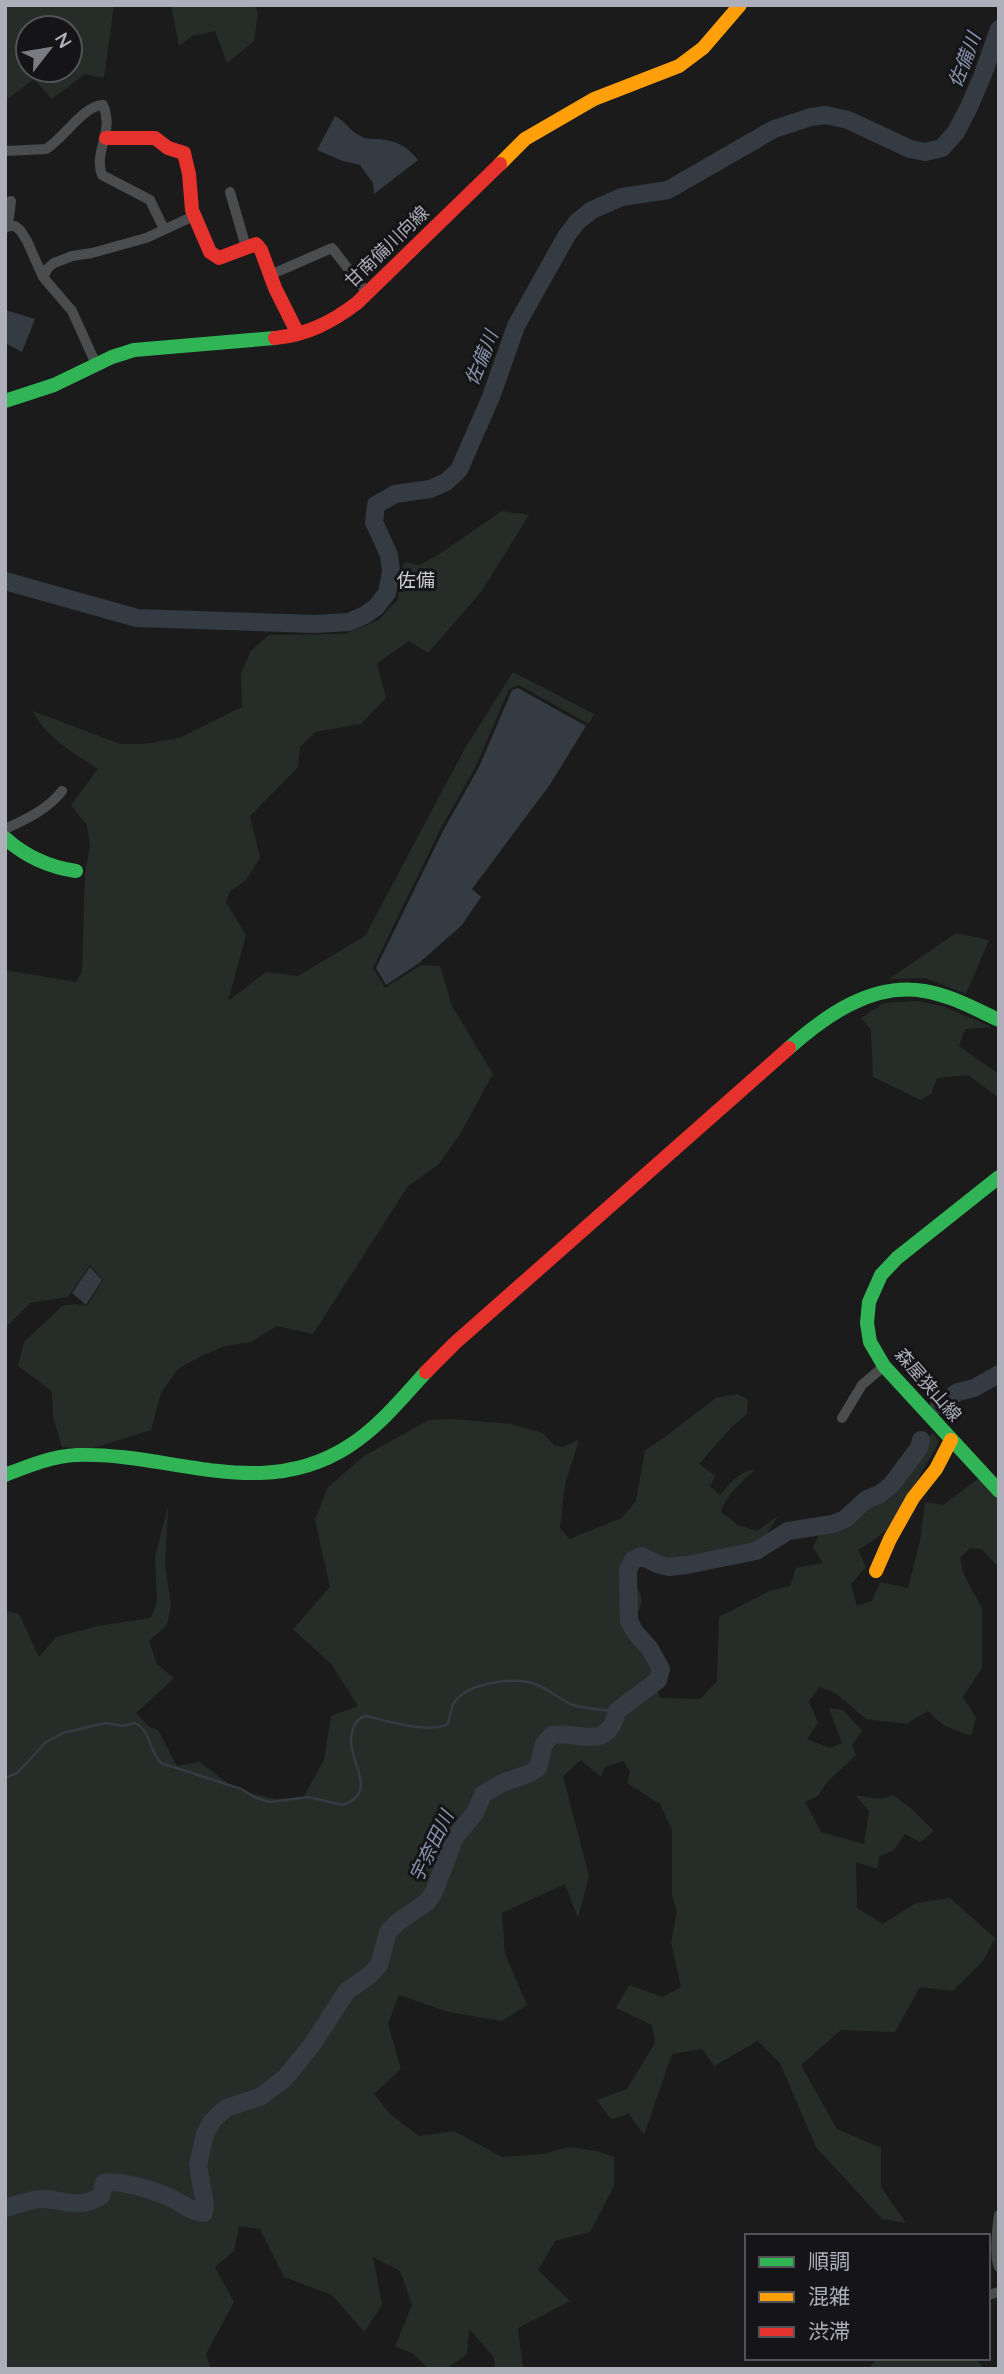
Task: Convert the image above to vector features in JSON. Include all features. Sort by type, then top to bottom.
[{"type":"street","name":"甘南備川向線","points":[[5,401],[54,385],[124,352],[298,334],[331,322],[367,293],[525,139],[594,99],[679,66],[703,48],[740,5]]},
{"type":"street","points":[[5,151],[46,149],[96,105],[103,105],[106,113],[106,138],[99,160],[102,175],[150,200],[164,229]]},
{"type":"street","points":[[106,138],[155,138],[168,148],[184,153],[194,216],[214,257],[219,258],[256,244],[298,334]]},
{"type":"street","points":[[230,191],[246,247]]},
{"type":"street","points":[[5,221],[9,218],[11,201]]},
{"type":"street","points":[[43,277],[54,263],[146,237],[194,216]]},
{"type":"street","points":[[5,228],[15,226],[20,230],[43,277],[72,311],[96,364]]},
{"type":"street","points":[[270,275],[332,248],[367,293]]},
{"type":"street","points":[[5,829],[43,810],[53,803],[62,790]]},
{"type":"street","points":[[5,838],[29,857],[52,868],[76,871]]},
{"type":"street","points":[[5,1475],[38,1462],[74,1455],[107,1455],[227,1472],[265,1474],[299,1469],[334,1455],[372,1430],[414,1382],[447,1350],[815,1025],[831,1014],[884,992],[902,989],[937,993],[999,1020]]},
{"type":"street","name":"森屋狭山線","points":[[999,1177],[897,1258],[881,1275],[869,1302],[867,1323],[870,1342],[884,1366],[999,1491]]},
{"type":"street","points":[[842,1418],[862,1385],[884,1366]]},
{"type":"street","points":[[876,1571],[913,1497],[936,1469],[951,1440]]},
{"type":"street","points":[[999,2215],[999,2236],[995,2251],[999,2267]]},
{"type":"shaded area","points":[[5,5],[114,5],[104,78],[84,75],[84,14],[14,14],[14,84],[27,84],[6,100]]},
{"type":"shaded area","points":[[171,5],[254,5],[258,12],[254,41],[227,63],[215,31],[192,36],[179,46]]},
{"type":"shaded area","points":[[38,84],[72,84],[52,99]]},
{"type":"shaded area","points":[[335,116],[358,135],[396,143],[410,151],[418,160],[374,194],[373,183],[360,165],[317,150]]},
{"type":"shaded area","points":[[5,310],[35,319],[22,352],[5,343]]},
{"type":"shaded area","points":[[502,511],[529,515],[481,592],[428,653],[409,641],[377,663],[386,698],[361,724],[315,732],[300,747],[298,767],[250,816],[260,858],[245,881],[230,891],[226,902],[246,935],[228,1001],[266,972],[298,976],[365,936],[464,750],[513,672],[594,714],[589,724],[519,685],[509,689],[475,768],[441,828],[373,968],[385,988],[421,965],[440,966],[452,1006],[493,1074],[460,1134],[439,1164],[408,1186],[313,1334],[277,1326],[251,1342],[225,1346],[201,1356],[178,1369],[161,1393],[151,1430],[90,1449],[62,1447],[53,1417],[52,1391],[18,1366],[24,1342],[62,1306],[87,1306],[103,1280],[90,1265],[68,1297],[30,1303],[5,1328],[5,970],[76,982],[82,972],[85,874],[90,846],[87,825],[71,805],[98,769],[53,737],[33,711],[120,744],[145,744],[179,738],[242,707],[241,673],[251,651],[269,635],[345,634],[379,620],[398,599],[400,573],[405,562],[420,565]]},
{"type":"shaded area","points":[[518,688],[586,726],[549,786],[472,889],[481,897],[462,925],[419,963],[386,985],[376,968],[444,829],[479,767],[512,690]]},
{"type":"shaded area","points":[[956,933],[989,940],[966,994],[926,978],[889,979]]},
{"type":"shaded area","points":[[916,1001],[942,1006],[992,1027],[965,1029],[959,1046],[999,1074],[999,1098],[968,1075],[937,1078],[931,1094],[921,1100],[873,1077],[871,1030],[861,1018],[884,1003]]},
{"type":"shaded area","points":[[90,1267],[102,1280],[86,1305],[72,1293]]},
{"type":"shaded area","points":[[738,1394],[748,1400],[747,1414],[699,1464],[715,1476],[710,1486],[720,1495],[740,1475],[755,1470],[731,1494],[721,1512],[738,1525],[757,1531],[778,1516],[761,1543],[741,1554],[688,1567],[646,1563],[627,1575],[641,1598],[639,1609],[630,1622],[660,1649],[659,1666],[654,1679],[660,1698],[700,1699],[717,1681],[719,1617],[770,1591],[790,1586],[796,1568],[823,1563],[813,1547],[825,1523],[849,1509],[869,1488],[897,1477],[918,1448],[933,1433],[939,1442],[892,1525],[858,1550],[866,1567],[851,1584],[857,1606],[872,1601],[880,1582],[908,1588],[920,1541],[925,1502],[943,1505],[978,1479],[999,1501],[999,1568],[982,1549],[970,1548],[960,1558],[964,1575],[982,1608],[982,1668],[963,1697],[976,1718],[971,1736],[943,1725],[928,1711],[906,1724],[866,1719],[835,1693],[820,1687],[809,1701],[818,1723],[807,1739],[830,1748],[842,1743],[829,1708],[843,1710],[862,1731],[852,1745],[856,1755],[827,1782],[818,1796],[805,1802],[821,1832],[864,1844],[869,1811],[855,1795],[879,1799],[893,1795],[934,1831],[920,1842],[905,1834],[894,1850],[879,1856],[878,1869],[856,1862],[857,1908],[883,1924],[916,1903],[950,1898],[995,1938],[983,1961],[953,1991],[920,1987],[895,2032],[841,2030],[801,2065],[837,2129],[881,2148],[881,2187],[906,2223],[882,2219],[816,2147],[780,2063],[758,2041],[714,2066],[702,2049],[672,2054],[644,2135],[629,2114],[611,2119],[597,2100],[627,2089],[655,2043],[652,2025],[616,2008],[629,1985],[663,1997],[681,1987],[671,1942],[677,1912],[672,1895],[672,1830],[660,1804],[627,1783],[630,1772],[624,1761],[605,1767],[601,1777],[581,1760],[563,1776],[589,1876],[578,1918],[565,1884],[502,1913],[505,1954],[527,2005],[502,2021],[448,2012],[399,1995],[388,2024],[401,2069],[374,2094],[391,2115],[419,2136],[454,2131],[502,2157],[543,2154],[569,2147],[597,2151],[614,2157],[614,2186],[590,2232],[555,2241],[538,2270],[570,2301],[518,2328],[523,2369],[495,2369],[494,2357],[469,2329],[467,2354],[448,2368],[428,2369],[414,2354],[395,2346],[412,2305],[400,2271],[373,2257],[382,2305],[364,2332],[332,2295],[284,2277],[260,2229],[239,2226],[234,2251],[215,2267],[234,2302],[206,2354],[211,2369],[5,2369],[5,1611],[19,1614],[39,1657],[56,1637],[97,1626],[151,1618],[157,1601],[155,1557],[168,1506],[165,1566],[171,1605],[167,1625],[149,1641],[157,1664],[174,1678],[136,1713],[148,1726],[158,1730],[177,1766],[200,1762],[235,1789],[274,1799],[303,1798],[324,1760],[331,1716],[358,1706],[332,1665],[293,1629],[330,1587],[315,1520],[328,1487],[364,1456],[429,1420],[454,1419],[510,1424],[543,1433],[554,1445],[562,1447],[579,1440],[565,1484],[560,1528],[569,1539],[622,1518],[636,1501],[645,1450],[716,1398]]},
{"type":"shaded area","points":[[876,2360],[977,2360],[983,2367],[868,2369]]},
{"type":"waterway","name":"佐備川","points":[[5,581],[137,618],[315,624],[349,622],[365,615],[376,607],[387,593],[391,572],[389,555],[374,522],[376,505],[395,494],[430,489],[446,482],[459,470],[491,397],[516,326],[567,235],[578,221],[592,210],[622,197],[668,190],[774,129],[811,117],[826,115],[848,120],[910,149],[925,152],[942,148],[956,132],[969,107],[999,29]]},
{"type":"waterway","name":"宇奈田川","points":[[939,1405],[958,1392],[974,1388],[999,1374]]},
{"type":"waterway","name":"宇奈田川","points":[[5,2208],[40,2199],[87,2202],[101,2196],[104,2183],[110,2182],[155,2192],[204,2213],[198,2165],[205,2134],[212,2121],[226,2108],[260,2097],[285,2078],[311,2046],[347,1991],[379,1965],[388,1932],[427,1902],[434,1892],[455,1837],[475,1813],[483,1794],[538,1768],[544,1744],[552,1735],[600,1736],[613,1724],[617,1711],[658,1680],[661,1669],[629,1621],[628,1570],[633,1560],[641,1556],[669,1567],[687,1565],[756,1551],[788,1531],[833,1524],[845,1519],[867,1499],[879,1495],[892,1484],[919,1448],[921,1440]]},
{"type":"waterway","points":[[5,1778],[17,1773],[46,1742],[63,1733],[105,1723],[123,1726],[135,1723],[144,1731],[161,1763],[241,1789],[270,1802],[308,1797],[343,1805],[358,1795],[360,1789],[360,1776],[351,1736],[357,1721],[366,1716],[408,1726],[440,1727],[448,1724],[451,1710],[460,1696],[480,1686],[504,1681],[535,1684],[573,1705],[617,1711]]},
{"type":"traffic: fast","points":[[5,401],[54,385],[112,357],[134,350],[275,338]]},
{"type":"traffic: fast","points":[[5,838],[38,860],[76,871]]},
{"type":"traffic: fast","points":[[789,1048],[818,1024],[850,1004],[886,992],[905,990],[934,993],[999,1020]]},
{"type":"traffic: fast","points":[[999,1177],[897,1258],[881,1275],[869,1302],[867,1323],[870,1342],[884,1366],[999,1491]]},
{"type":"traffic: fast","points":[[5,1475],[49,1459],[77,1455],[112,1456],[215,1471],[249,1473],[283,1471],[316,1463],[360,1438],[380,1421],[426,1372]]},
{"type":"traffic: slow","points":[[500,164],[525,139],[594,99],[679,66],[703,48],[740,5]]},
{"type":"traffic: slow","points":[[876,1571],[913,1498],[936,1469],[951,1440]]},
{"type":"traffic: jam","points":[[106,138],[155,138],[168,148],[184,153],[192,210],[210,252],[219,258],[256,244],[298,334]]},
{"type":"traffic: jam","points":[[275,338],[298,334],[319,326],[357,303],[500,164]]},
{"type":"traffic: jam","points":[[426,1372],[455,1343],[789,1048]]},
{"type":"district","name":"佐備","points":[[416,580]]}]
